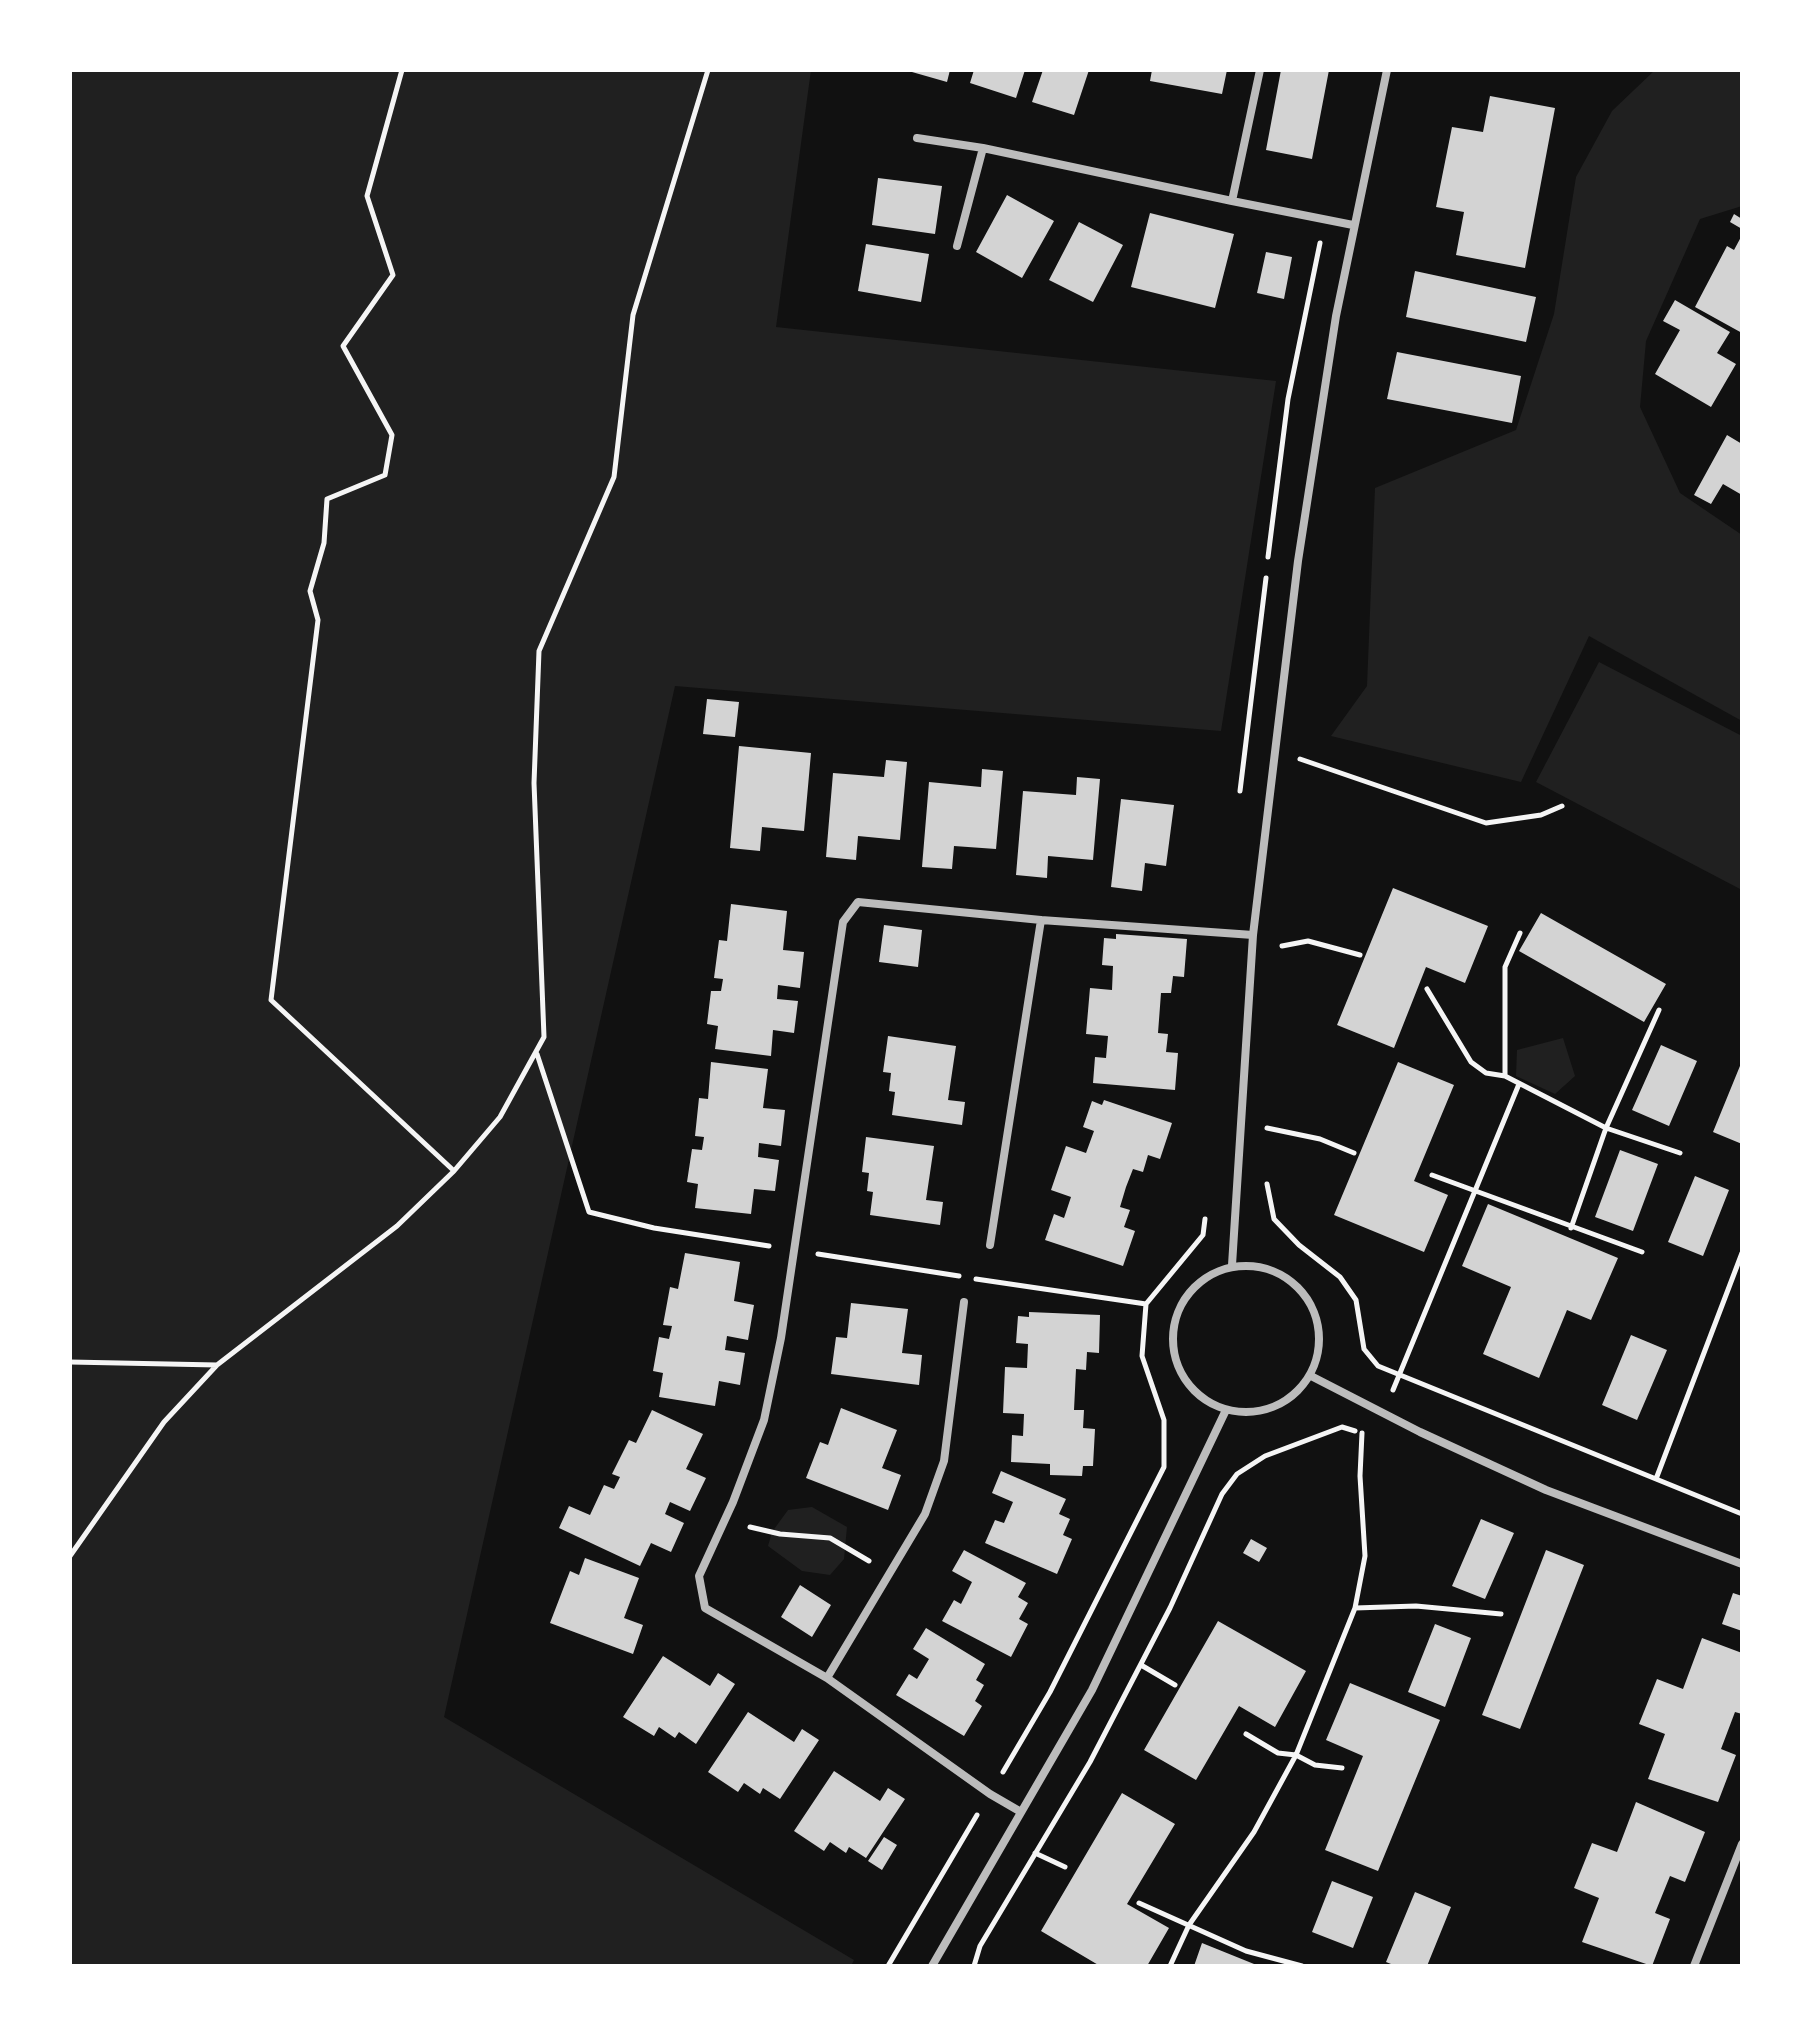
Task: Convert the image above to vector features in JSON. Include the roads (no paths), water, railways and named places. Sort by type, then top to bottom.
[{"type":"street","points":[[1232,201],[1260,70]]},
{"type":"street","points":[[1232,1265],[1253,935],[1298,561],[1353,225],[1387,70]]},
{"type":"street","points":[[917,138],[983,148],[1353,225]]},
{"type":"street","points":[[957,246],[983,148]]},
{"type":"street","points":[[1021,1812],[990,1794],[827,1678],[705,1608],[699,1576],[727,1517],[764,1420],[781,1338],[843,922],[858,902],[1041,920],[1253,935]]},
{"type":"street","points":[[990,1245],[1041,920]]},
{"type":"street","points":[[1232,1265],[1274,1270],[1295,1284],[1311,1304],[1319,1326],[1319,1351],[1311,1376],[1292,1397],[1270,1409],[1251,1413],[1226,1410],[1198,1395],[1182,1375],[1173,1345],[1175,1320],[1186,1297],[1204,1279],[1232,1265]]},
{"type":"street","points":[[827,1678],[925,1514],[944,1461],[964,1302]]},
{"type":"street","points":[[1311,1376],[1383,1414],[1546,1490],[1742,1564]]},
{"type":"street","points":[[932,1966],[1092,1690],[1226,1410]]},
{"type":"street","points":[[1694,1966],[1742,1844]]}]
